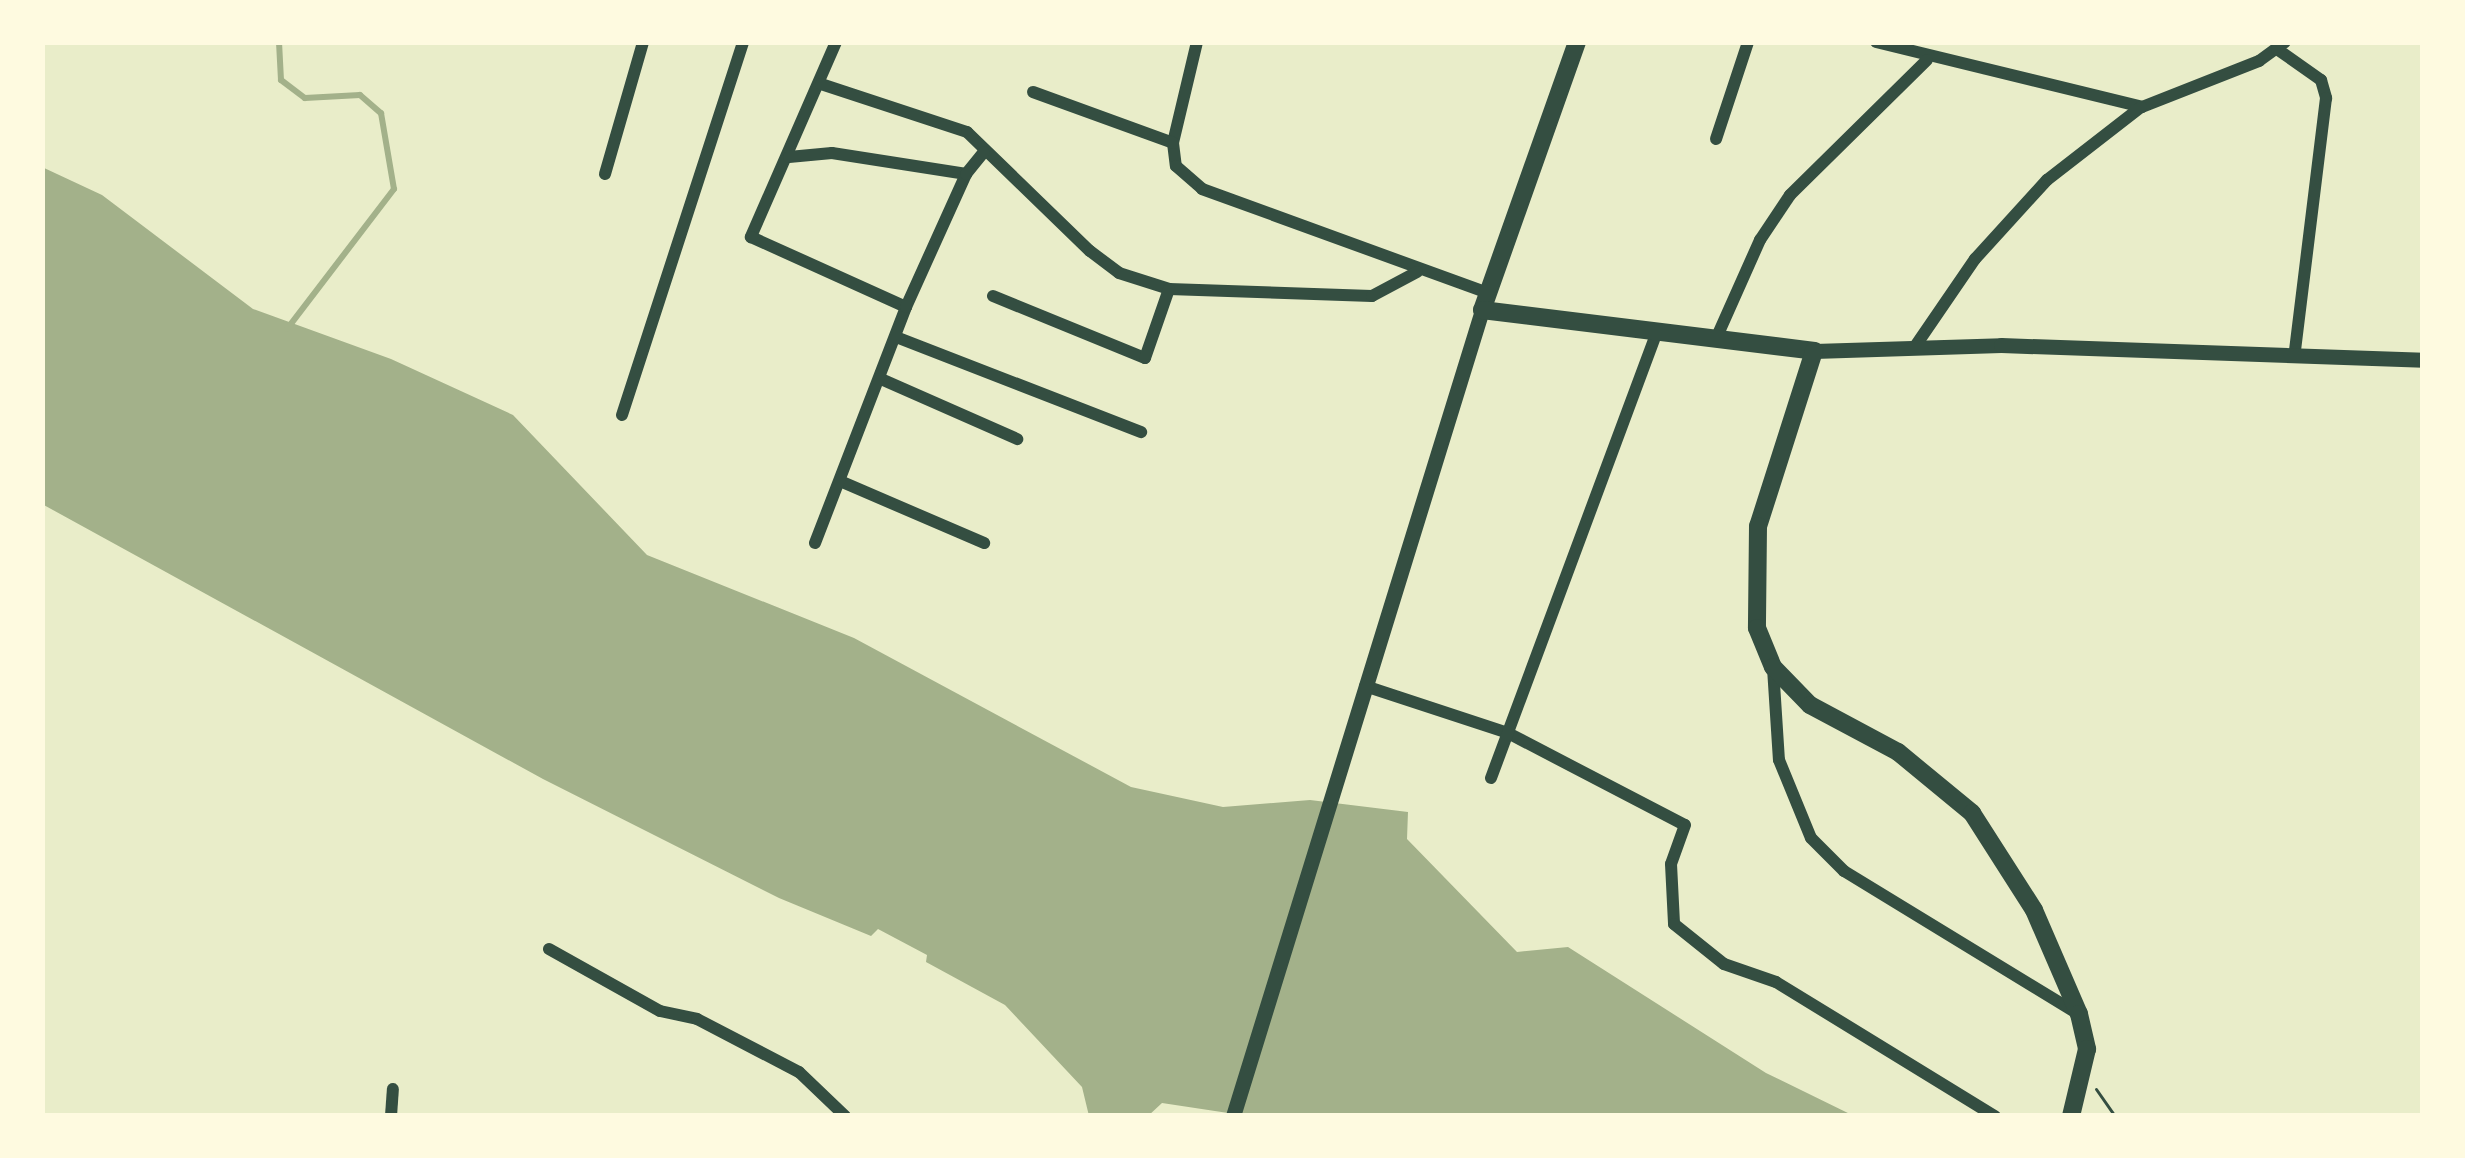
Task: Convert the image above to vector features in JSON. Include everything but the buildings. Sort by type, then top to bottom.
[{"type":"main road","points":[[1577,42],[1485,302],[1656,334],[1814,351],[1758,526],[1757,628],[1773,667],[1810,705],[1898,752],[1972,813],[2034,910],[2079,1014],[2084,1081],[2071,1116]]},
{"type":"street","points":[[605,174],[643,42]]},
{"type":"street","points":[[622,415],[743,42]]},
{"type":"street","points":[[836,42],[751,237],[906,307]]},
{"type":"street","points":[[1197,42],[1173,143],[1176,166],[1202,189],[1485,302],[1233,1116]]},
{"type":"street","points":[[1716,139],[1748,42]]},
{"type":"street","points":[[1876,42],[1927,61],[2142,107]]},
{"type":"street","points":[[1914,348],[1975,259],[2048,180],[2142,107],[2281,45],[2320,80],[2326,98],[2295,351]]},
{"type":"street","points":[[1715,341],[1760,240],[1790,195],[1927,61]]},
{"type":"street","points":[[821,84],[950,123],[1119,273],[1169,289],[1372,296],[1417,272]]},
{"type":"street","points":[[1033,92],[1173,143]]},
{"type":"street","points":[[815,543],[906,307],[966,174],[984,152]]},
{"type":"street","points":[[789,157],[832,153],[966,174]]},
{"type":"street","points":[[993,296],[1145,358],[1169,289]]},
{"type":"street","points":[[1491,778],[1656,334]]},
{"type":"street","points":[[896,338],[1141,432]]},
{"type":"street","points":[[1814,351],[2295,351],[2423,359]]},
{"type":"street","points":[[881,380],[1017,439]]},
{"type":"street","points":[[840,481],[984,543]]},
{"type":"street","points":[[1773,667],[1779,760],[1811,838],[1844,871],[2079,1014]]},
{"type":"street","points":[[1365,686],[1508,733],[1684,825],[1670,883],[1674,924],[1690,938],[1994,1116]]},
{"type":"street","points":[[549,949],[660,1011],[697,1018],[799,1072],[845,1116]]},
{"type":"street","points":[[391,1116],[394,1089]]},
{"type":"path","points":[[2084,1081],[2115,1116]]},
{"type":"shaded area","points":[[42,167],[102,195],[253,309],[391,359],[513,415],[647,555],[854,638],[1131,787],[1223,807],[1310,800],[1408,812],[1407,839],[1517,952],[1568,947],[1766,1073],[1854,1116],[1248,1116],[1162,1103],[1148,1116],[1089,1116],[1082,1087],[1005,1005],[926,962],[927,955],[878,929],[871,936],[779,898],[543,779],[42,504]]},
{"type":"waterway","points":[[279,42],[281,80],[305,98],[360,95],[381,113],[394,189],[287,329]]}]
